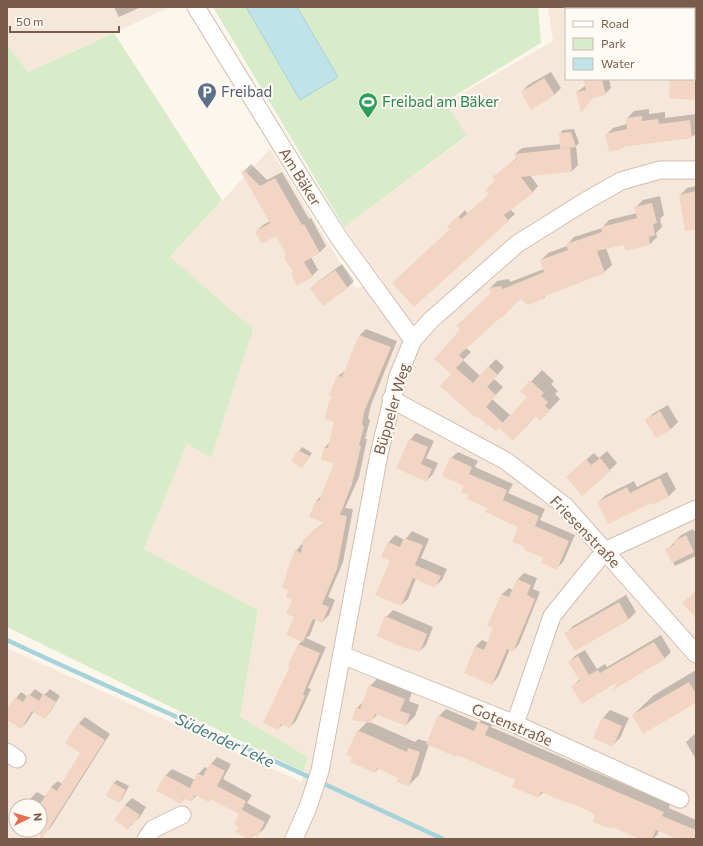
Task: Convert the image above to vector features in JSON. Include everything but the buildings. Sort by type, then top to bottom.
[{"type":"street","name":"Am Bäker","points":[[196,7],[339,238],[413,340]]},
{"type":"street","name":"Büppeler Weg","points":[[294,839],[312,795],[320,768],[379,454],[391,399],[398,376],[413,340],[431,320],[517,244],[584,202],[621,181],[660,170],[696,170]]},
{"type":"street","name":"Friesenstraße","points":[[391,399],[506,461],[565,506],[696,654]]},
{"type":"street","points":[[515,724],[552,616],[605,551],[696,509]]},
{"type":"street","name":"Gotenstraße","points":[[342,655],[515,724],[680,799]]},
{"type":"street","points":[[146,839],[153,829],[182,815]]},
{"type":"shaded area","points":[[7,7],[170,7],[28,72],[7,44]]},
{"type":"shaded area","points":[[548,7],[696,7],[696,839],[7,839],[7,648],[302,782],[308,757],[239,717],[258,610],[144,549],[187,442],[211,458],[170,257],[270,149],[356,288],[384,283],[344,227],[467,137],[445,103],[553,41]]},
{"type":"green space","name":"Freibad am Bäker","points":[[213,7],[538,7],[541,43],[445,102],[467,136],[344,227]]},
{"type":"green space","points":[[114,33],[222,200],[170,257],[253,329],[211,458],[187,443],[144,549],[258,610],[240,717],[308,757],[304,772],[7,627],[7,44],[28,72]]},
{"type":"water","points":[[246,7],[297,7],[338,77],[300,100]]},
{"type":"waterway","name":"Südender Leke","points":[[7,640],[313,779]]},
{"type":"waterway","name":"Südender Leke","points":[[320,782],[443,839]]},
{"type":"place","name":"Freibad","points":[[207,109]]},
{"type":"place","name":"Freibad am Bäker","points":[[368,119]]}]
